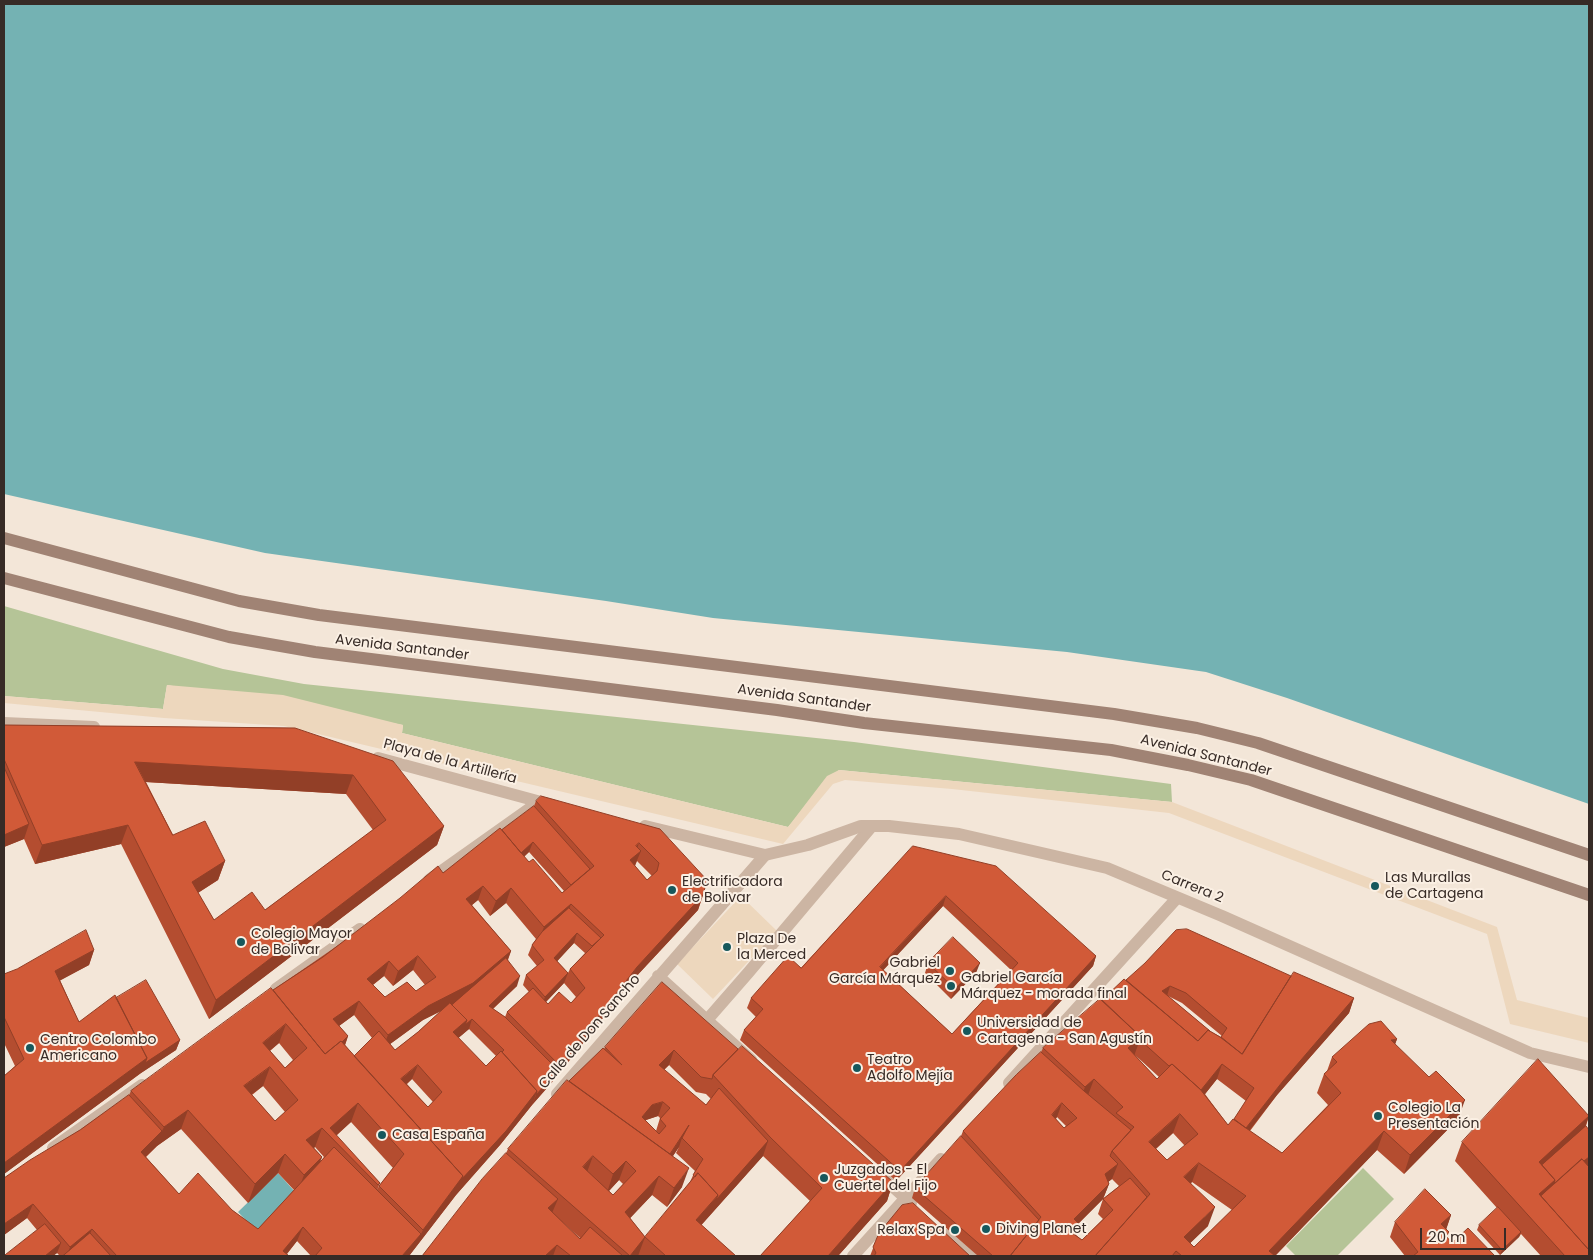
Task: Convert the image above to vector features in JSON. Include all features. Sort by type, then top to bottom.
[{"type":"main road","name":"Avenida Santander","points":[[4,538],[239,601],[319,615],[1114,714],[1197,728],[1258,743],[1589,855]]},
{"type":"main road","name":"Avenida Santander","points":[[4,578],[229,636],[315,652],[777,710],[864,723],[1111,750],[1188,765],[1251,780],[1589,895]]},
{"type":"street","points":[[4,723],[110,727]]},
{"type":"street","name":"Playa de la Artillería","points":[[363,755],[567,808]]},
{"type":"street","points":[[417,888],[539,802]]},
{"type":"street","points":[[633,824],[765,854]]},
{"type":"street","name":"Carrera 2","points":[[765,854],[808,845],[861,826],[889,826],[959,834],[1107,868],[1222,916],[1530,1053],[1588,1068]]},
{"type":"street","points":[[707,1020],[872,826]]},
{"type":"street","name":"Calle de Don Sancho","points":[[548,1104],[765,854]]},
{"type":"street","points":[[998,1096],[1177,898]]},
{"type":"street","points":[[263,998],[368,923]]},
{"type":"street","points":[[658,976],[758,1066]]},
{"type":"street","points":[[1530,1053],[1543,1068]]},
{"type":"street","points":[[44,1154],[150,1079]]},
{"type":"street","points":[[854,1256],[952,1147]]},
{"type":"street","points":[[869,1165],[920,1211]]},
{"type":"street","points":[[934,1224],[971,1256]]},
{"type":"green space","points":[[4,606],[223,669],[304,684],[854,742],[1171,784],[1172,802],[839,770],[788,827],[402,733],[403,725],[167,685],[163,709],[4,696]]},
{"type":"green space","points":[[1363,1168],[1394,1199],[1337,1256],[1296,1256],[1286,1246]]},
{"type":"shaded area","name":"Las Murallas de Cartagena","points":[[167,685],[283,695],[403,725],[402,733],[788,827],[827,776],[839,770],[1172,802],[1497,927],[1517,1000],[1589,1018],[1589,1043],[1510,1024],[1487,934],[1169,813],[952,789],[845,780],[833,784],[783,844],[284,726],[164,718],[4,703],[4,696],[163,709]]},
{"type":"shaded area","name":"Plaza De la Merced","points":[[741,896],[777,931],[713,999],[677,964]]},
{"type":"water","points":[[4,4],[1589,4],[1589,804],[1287,698],[1206,672],[1067,652],[713,618],[265,553],[4,494]]},
{"type":"water","points":[[278,1173],[297,1194],[260,1235],[238,1212]]},
{"type":"building","points":[[4,725],[295,728],[393,761],[444,826],[216,1000],[128,825],[42,845],[4,759]],"holes":[[[135,762],[353,775],[386,820],[265,910],[252,892],[214,920],[192,882],[225,861],[205,821],[173,835]]]},
{"type":"building","points":[[4,767],[29,824],[4,835]]},
{"type":"building","points":[[541,796],[660,829],[707,880],[703,895],[637,967],[560,1066],[507,1012],[533,988],[548,1004],[559,992],[571,1003],[585,988],[570,969],[604,935],[571,904],[544,927],[511,888],[496,901],[483,886],[466,899],[511,951],[473,983],[428,1006],[388,1035],[359,1001],[333,1019],[348,1036],[325,1054],[273,990],[323,957],[400,898],[438,866],[443,873],[500,828],[529,862],[533,859],[562,893],[594,866],[536,801]],"holes":[[[639,843],[659,863],[657,871],[647,880],[630,860],[641,851],[636,846]],[[418,956],[436,977],[416,991],[407,982],[385,997],[367,979],[389,961],[398,971]]]},
{"type":"building","points":[[534,806],[590,869],[571,885],[533,842],[521,853],[502,830]]},
{"type":"building","points":[[913,846],[996,866],[1096,956],[900,1171],[744,1030],[763,1009],[751,998],[788,956],[801,968]],"holes":[[[946,896],[1018,963],[952,1034],[880,967]]]},
{"type":"building","points":[[569,908],[601,938],[592,946],[577,933],[554,958],[568,973],[545,997],[526,975],[544,960],[532,945],[542,932]]},
{"type":"building","points":[[1187,929],[1291,976],[1242,1054],[1221,1037],[1227,1028],[1186,993],[1170,986],[1162,991],[1210,1031],[1208,1030],[1198,1041],[1126,980],[1176,930]]},
{"type":"building","points":[[86,930],[94,950],[55,971],[79,1022],[115,995],[147,1058],[4,1163],[4,1076],[24,1059],[4,1017],[4,974],[17,969]]},
{"type":"building","name":"Gabriel García Márquez - morada final","points":[[953,937],[980,963],[955,989],[928,963]]},
{"type":"building","points":[[506,958],[520,976],[489,1006],[505,1017],[558,1070],[536,1095],[537,1091],[502,1052],[504,1050],[472,1019],[465,1025],[467,1020],[452,1005]]},
{"type":"building","points":[[1294,972],[1354,998],[1283,1081],[1246,1128],[1234,1119],[1254,1088],[1222,1064],[1201,1090],[1172,1064],[1169,1066],[1140,1040],[1141,1037],[1102,1000],[1124,979],[1198,1041],[1208,1030],[1242,1054]]},
{"type":"building","points":[[146,980],[180,1040],[145,1063],[147,1058],[116,998]]},
{"type":"building","points":[[662,982],[738,1049],[713,1075],[712,1079],[701,1077],[674,1050],[659,1065],[706,1105],[719,1088],[768,1141],[716,1200],[718,1195],[698,1173],[695,1177],[693,1175],[703,1159],[682,1138],[689,1125],[670,1154],[569,1081],[603,1048],[622,1065],[605,1047]],"holes":[[[663,1102],[670,1108],[660,1119],[666,1126],[659,1134],[642,1117],[652,1105]]]},
{"type":"building","points":[[271,988],[325,1054],[341,1041],[463,1176],[423,1230],[379,1186],[404,1154],[358,1103],[330,1128],[380,1183],[378,1185],[322,1128],[306,1140],[322,1157],[304,1175],[285,1154],[255,1184],[188,1110],[164,1127],[131,1091]],"holes":[[[286,1024],[307,1048],[285,1068],[263,1043]],[[270,1067],[298,1100],[275,1121],[244,1086]]]},
{"type":"building","points":[[1100,999],[1141,1037],[1128,1048],[1157,1079],[1172,1064],[1200,1089],[1228,1125],[1233,1119],[1282,1153],[1341,1093],[1324,1074],[1337,1062],[1332,1057],[1369,1024],[1381,1021],[1397,1039],[1391,1040],[1429,1077],[1436,1071],[1465,1100],[1410,1155],[1384,1131],[1269,1251],[1275,1256],[1182,1256],[1176,1251],[1172,1256],[1095,1256],[1150,1194],[1112,1151],[1134,1127],[1116,1113],[1123,1107],[1094,1079],[1085,1087],[1043,1048]],"holes":[[[1180,1114],[1198,1134],[1167,1160],[1149,1142]],[[1199,1163],[1246,1196],[1194,1247],[1184,1237],[1215,1207],[1184,1177]]]},
{"type":"building","points":[[450,1003],[467,1020],[453,1032],[486,1066],[501,1051],[537,1091],[506,1131],[461,1180],[463,1176],[354,1056],[379,1031],[395,1050]],"holes":[[[418,1065],[442,1092],[428,1107],[401,1079]]]},
{"type":"building","name":"Juzgados - El Cuertel del Fijo","points":[[742,1046],[893,1182],[828,1256],[760,1256],[822,1188],[770,1137],[713,1075]]},
{"type":"building","points":[[1041,1052],[1131,1130],[1112,1151],[1110,1156],[1118,1164],[1105,1174],[1109,1184],[1074,1219],[1080,1225],[1072,1233],[1082,1240],[1113,1210],[1103,1199],[1130,1178],[1147,1197],[1095,1256],[1010,1256],[1041,1217],[963,1131],[1016,1075]],"holes":[[[1062,1103],[1077,1118],[1064,1128],[1052,1115]]]},
{"type":"building","points":[[1538,1059],[1589,1116],[1539,1162],[1555,1180],[1539,1194],[1589,1250],[1589,1256],[1565,1256],[1462,1142]]},
{"type":"building","points":[[567,1080],[689,1168],[674,1188],[659,1176],[625,1212],[645,1237],[630,1256],[508,1149]],"holes":[[[593,1156],[613,1174],[626,1161],[636,1171],[613,1195],[583,1167]]]},
{"type":"building","points":[[129,1095],[162,1131],[141,1152],[179,1194],[198,1173],[232,1210],[258,1229],[334,1147],[421,1234],[402,1256],[315,1256],[322,1248],[303,1227],[283,1251],[289,1256],[117,1256],[92,1229],[70,1247],[33,1204],[4,1224],[4,1178],[80,1130]]},
{"type":"building","points":[[1586,1126],[1589,1130],[1589,1157],[1584,1161],[1582,1159],[1554,1184],[1555,1180],[1542,1165]]},
{"type":"building","points":[[961,1136],[1039,1220],[1010,1256],[993,1256],[915,1188]]},
{"type":"building","points":[[506,1153],[558,1199],[548,1208],[580,1239],[590,1227],[623,1256],[571,1256],[557,1245],[545,1256],[422,1256],[482,1179]]},
{"type":"building","points":[[1582,1159],[1589,1167],[1589,1250],[1541,1196]]},
{"type":"building","points":[[698,1173],[718,1195],[696,1220],[736,1256],[666,1256],[645,1237]]},
{"type":"building","points":[[1425,1189],[1451,1215],[1441,1224],[1449,1232],[1446,1236],[1452,1243],[1468,1228],[1495,1256],[1413,1256],[1418,1252],[1395,1222]]},
{"type":"building","points":[[913,1203],[970,1256],[874,1256],[876,1253],[873,1247],[879,1233],[902,1205]]},
{"type":"building","points":[[1498,1207],[1521,1232],[1502,1250],[1479,1225]]},
{"type":"building","points":[[45,1224],[61,1243],[45,1256],[4,1256]]},
{"type":"building","points":[[90,1233],[111,1256],[63,1256]]},
{"type":"place","name":"Las Murallas de Cartagena","points":[[1375,886]]},
{"type":"place","name":"Electrificadora de Bolivar","points":[[672,890]]},
{"type":"place","name":"Colegio Mayor de Bolívar","points":[[241,942]]},
{"type":"place","name":"Plaza De la Merced","points":[[727,947]]},
{"type":"place","name":"Gabriel García Márquez","points":[[950,971]]},
{"type":"place","name":"Gabriel García Márquez - morada final","points":[[951,986]]},
{"type":"place","name":"Universidad de Cartagena - San Agustín","points":[[967,1031]]},
{"type":"place","name":"Centro Colombo Americano","points":[[30,1048]]},
{"type":"place","name":"Teatro Adolfo Mejía","points":[[857,1068]]},
{"type":"place","name":"Colegio La Presentación","points":[[1378,1116]]},
{"type":"place","name":"Casa España","points":[[382,1135]]},
{"type":"place","name":"Juzgados - El Cuertel del Fijo","points":[[824,1178]]},
{"type":"place","name":"Diving Planet","points":[[986,1229]]},
{"type":"place","name":"Relax Spa","points":[[955,1230]]}]
